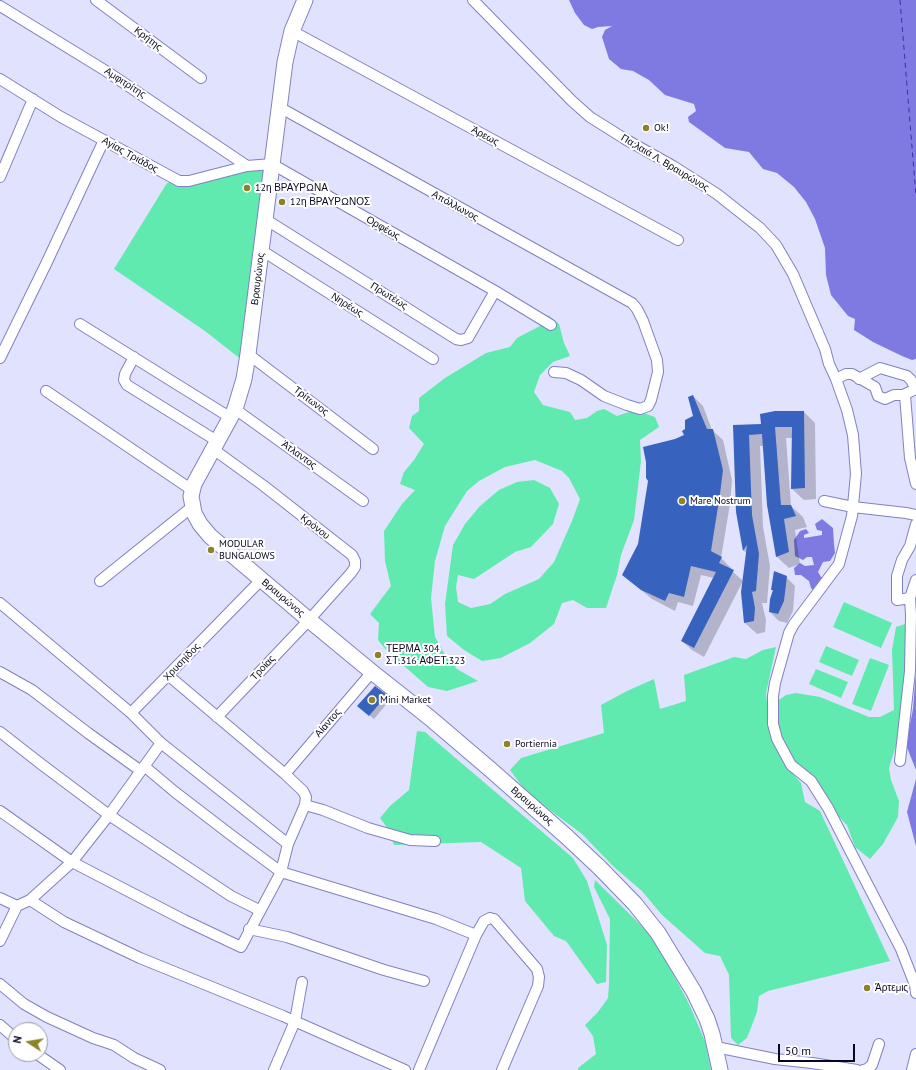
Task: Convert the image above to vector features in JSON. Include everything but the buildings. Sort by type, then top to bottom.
[{"type":"main road","name":"Βραυρώνος","points":[[305,0],[292,31],[285,62],[262,250],[244,378],[233,414],[197,477],[192,490],[192,506],[200,524],[210,536],[308,620],[462,744],[567,837],[635,904],[658,933],[694,992],[707,1019],[716,1047],[720,1070]]},
{"type":"street","name":"Κρήτης","points":[[96,0],[201,78]]},
{"type":"street","name":"Πα;λαιά Λ. Βραυρώνος","points":[[473,0],[572,101],[590,117],[673,166],[710,190],[760,228],[776,245],[793,274],[825,349],[829,364],[836,378],[847,410],[853,435],[856,474],[852,516],[839,564],[794,624],[789,634],[772,696],[773,724],[777,739],[791,765],[811,781],[828,808],[901,949],[916,993]]},
{"type":"street","name":"Αμφιτρίτης","points":[[0,6],[106,71],[247,166]]},
{"type":"street","name":"Άρεως","points":[[292,31],[678,240]]},
{"type":"street","name":"Αγίας Τριάδος","points":[[0,79],[61,117],[179,181],[189,181],[247,166],[272,164]]},
{"type":"street","points":[[0,177],[33,99]]},
{"type":"street","name":"Απόλλωνος","points":[[279,107],[632,303],[637,309],[643,321],[657,360],[658,372],[648,406],[640,409],[628,405],[604,396],[581,380],[566,373],[554,372]]},
{"type":"street","points":[[0,358],[104,140]]},
{"type":"street","name":"Ορφέως","points":[[272,164],[495,291],[551,325]]},
{"type":"street","name":"Πρωτέως","points":[[265,219],[456,339],[461,340],[468,338],[495,291]]},
{"type":"street","name":"Νηρέως","points":[[262,250],[432,359]]},
{"type":"street","name":"Άτλαντος","points":[[80,324],[233,414],[363,501]]},
{"type":"street","name":"Τρίτωνος","points":[[248,354],[373,449]]},
{"type":"street","name":"Κρόνου","points":[[134,357],[125,374],[124,380],[128,385],[215,445],[264,486],[352,555],[355,561],[355,567],[351,573],[308,620]]},
{"type":"street","points":[[836,378],[846,374],[852,374],[859,379],[875,387],[878,396],[885,399],[894,395],[903,395],[916,389],[907,376],[880,368],[859,379]]},
{"type":"street","points":[[46,391],[192,490]]},
{"type":"street","points":[[903,395],[905,395],[910,458],[916,484]]},
{"type":"street","points":[[824,501],[853,507],[916,515]]},
{"type":"street","points":[[100,581],[192,506]]},
{"type":"street","points":[[910,598],[897,600],[897,576],[902,560],[910,546],[916,524]]},
{"type":"street","name":"Χρυσηίδος","points":[[131,713],[169,676],[261,580]]},
{"type":"street","points":[[900,761],[910,671],[910,598],[916,580]]},
{"type":"street","points":[[0,603],[131,713],[161,743],[288,844]]},
{"type":"street","name":"Τροίας","points":[[217,717],[308,620]]},
{"type":"street","points":[[0,672],[32,690],[88,733],[142,768],[281,872],[436,919],[476,935]]},
{"type":"street","name":"Αίαντος","points":[[285,774],[372,672]]},
{"type":"street","points":[[0,811],[72,862],[184,920],[241,947],[249,929],[281,872],[288,844],[305,805],[306,797],[303,791],[285,774],[169,676]]},
{"type":"street","points":[[0,732],[109,815],[231,896],[260,910]]},
{"type":"street","points":[[0,940],[17,906],[30,900],[72,862],[109,815],[161,743]]},
{"type":"street","points":[[305,805],[323,810],[368,828],[410,840],[435,841]]},
{"type":"street","points":[[0,898],[17,906]]},
{"type":"street","points":[[30,900],[64,922],[140,958],[295,1022],[405,1070]]},
{"type":"street","points":[[419,1070],[476,935],[484,921],[490,918],[494,919],[537,969],[540,977],[538,986],[502,1070]]},
{"type":"street","points":[[249,929],[287,937],[384,970],[424,981]]},
{"type":"street","points":[[274,1070],[295,1022],[302,982]]},
{"type":"street","points":[[0,984],[24,1004],[47,1017],[93,1038],[114,1045],[134,1058],[160,1070]]},
{"type":"street","points":[[0,1025],[8,1032]]},
{"type":"street","points":[[862,1070],[867,1069],[872,1065],[879,1044]]},
{"type":"street","points":[[716,1047],[775,1059],[857,1070]]},
{"type":"street","points":[[912,1070],[916,1054]]},
{"type":"street","points":[[48,1062],[60,1070]]},
{"type":"green space","points":[[272,164],[247,364],[205,331],[114,269],[167,183]]},
{"type":"green space","points":[[548,315],[559,324],[564,343],[570,356],[553,362],[540,375],[534,392],[543,405],[570,412],[575,420],[587,418],[597,411],[604,409],[617,416],[635,410],[655,417],[659,427],[640,440],[641,461],[634,520],[621,555],[617,575],[606,608],[587,608],[573,600],[562,603],[554,624],[530,643],[501,658],[482,661],[464,650],[447,636],[445,604],[453,545],[465,524],[480,506],[499,490],[517,482],[534,480],[550,488],[559,504],[553,524],[531,547],[515,552],[474,579],[458,575],[456,587],[458,602],[471,608],[490,604],[505,594],[539,579],[554,562],[580,499],[569,478],[562,471],[535,460],[505,467],[479,481],[467,491],[445,526],[435,561],[431,598],[435,637],[445,655],[457,669],[478,681],[447,691],[428,687],[386,650],[378,640],[379,623],[370,614],[391,586],[385,561],[384,531],[402,504],[415,490],[400,484],[404,472],[424,444],[409,428],[412,416],[419,411],[419,398],[445,378],[486,353],[510,347],[517,338],[540,326]]},
{"type":"green space","points":[[844,602],[892,623],[881,648],[833,627]]},
{"type":"green space","points":[[905,624],[912,637],[899,736],[889,768],[891,780],[899,801],[898,817],[883,844],[870,859],[855,847],[847,825],[794,763],[780,740],[776,702],[786,695],[796,693],[820,697],[869,717],[880,717],[894,710],[892,650],[896,627]]},
{"type":"green space","points":[[826,646],[859,660],[852,676],[819,662]]},
{"type":"green space","points":[[776,647],[766,693],[769,723],[776,746],[792,773],[801,783],[805,802],[820,811],[890,961],[768,991],[759,996],[757,1012],[747,1038],[738,1045],[731,1038],[729,975],[720,956],[705,953],[662,915],[642,891],[614,867],[582,834],[527,793],[510,770],[521,758],[604,733],[601,705],[627,691],[654,679],[660,709],[686,701],[684,675],[734,657],[746,659],[763,650]]},
{"type":"green space","points":[[870,658],[889,665],[871,711],[852,704]]},
{"type":"green space","points":[[816,669],[848,682],[841,698],[809,684]]},
{"type":"green space","points":[[417,731],[425,732],[573,858],[587,881],[607,945],[606,982],[597,984],[566,941],[554,936],[525,901],[521,868],[481,842],[394,845],[388,829],[380,818],[390,806],[409,790]]},
{"type":"green space","points":[[595,880],[654,938],[689,1004],[705,1041],[711,1070],[578,1070],[578,1068],[596,1054],[593,1036],[585,1025],[598,1012],[608,998],[610,919],[594,887]]},
{"type":"shaded area","points":[[569,0],[916,0],[916,359],[912,360],[902,356],[873,342],[854,330],[855,319],[848,316],[831,295],[826,275],[825,248],[815,219],[806,202],[794,187],[777,173],[763,169],[749,152],[725,148],[689,122],[688,117],[696,111],[694,104],[665,95],[649,80],[633,71],[621,69],[609,59],[602,37],[605,30],[612,26],[592,29],[584,25],[575,13]]},
{"type":"shaded area","points":[[822,519],[833,528],[835,553],[830,561],[823,562],[818,572],[821,577],[826,577],[813,590],[809,581],[801,575],[795,575],[794,568],[800,563],[805,566],[814,565],[812,557],[807,557],[803,560],[795,556],[794,540],[800,531],[806,529],[809,533],[804,535],[804,538],[822,535],[822,531],[817,530],[815,524]]},
{"type":"shaded area","points":[[916,672],[916,770],[906,745],[913,709]]},
{"type":"shaded area","points":[[916,779],[916,846],[907,812]]},
{"type":"ferry route","points":[[900,0],[916,196]]},
{"type":"place","name":"Ok!","points":[[646,128]]},
{"type":"place","name":"12η ΒΡΑΥΡΩΝΑ","points":[[247,188]]},
{"type":"place","name":"12η ΒΡΑΥΡΩΝΟΣ","points":[[282,202]]},
{"type":"place","name":"Mare Nostrum","points":[[682,501]]},
{"type":"place","name":"MODULAR BUNGALOWS","points":[[211,550]]},
{"type":"place","name":"ΤΕΡΜΑ 304 ΣΤ.316 ΑΦΕΤ.323","points":[[378,655]]},
{"type":"place","name":"Mini Market","points":[[372,700]]},
{"type":"place","name":"Portiernia","points":[[507,744]]},
{"type":"place","name":"Άρτεμις","points":[[867,988]]}]
